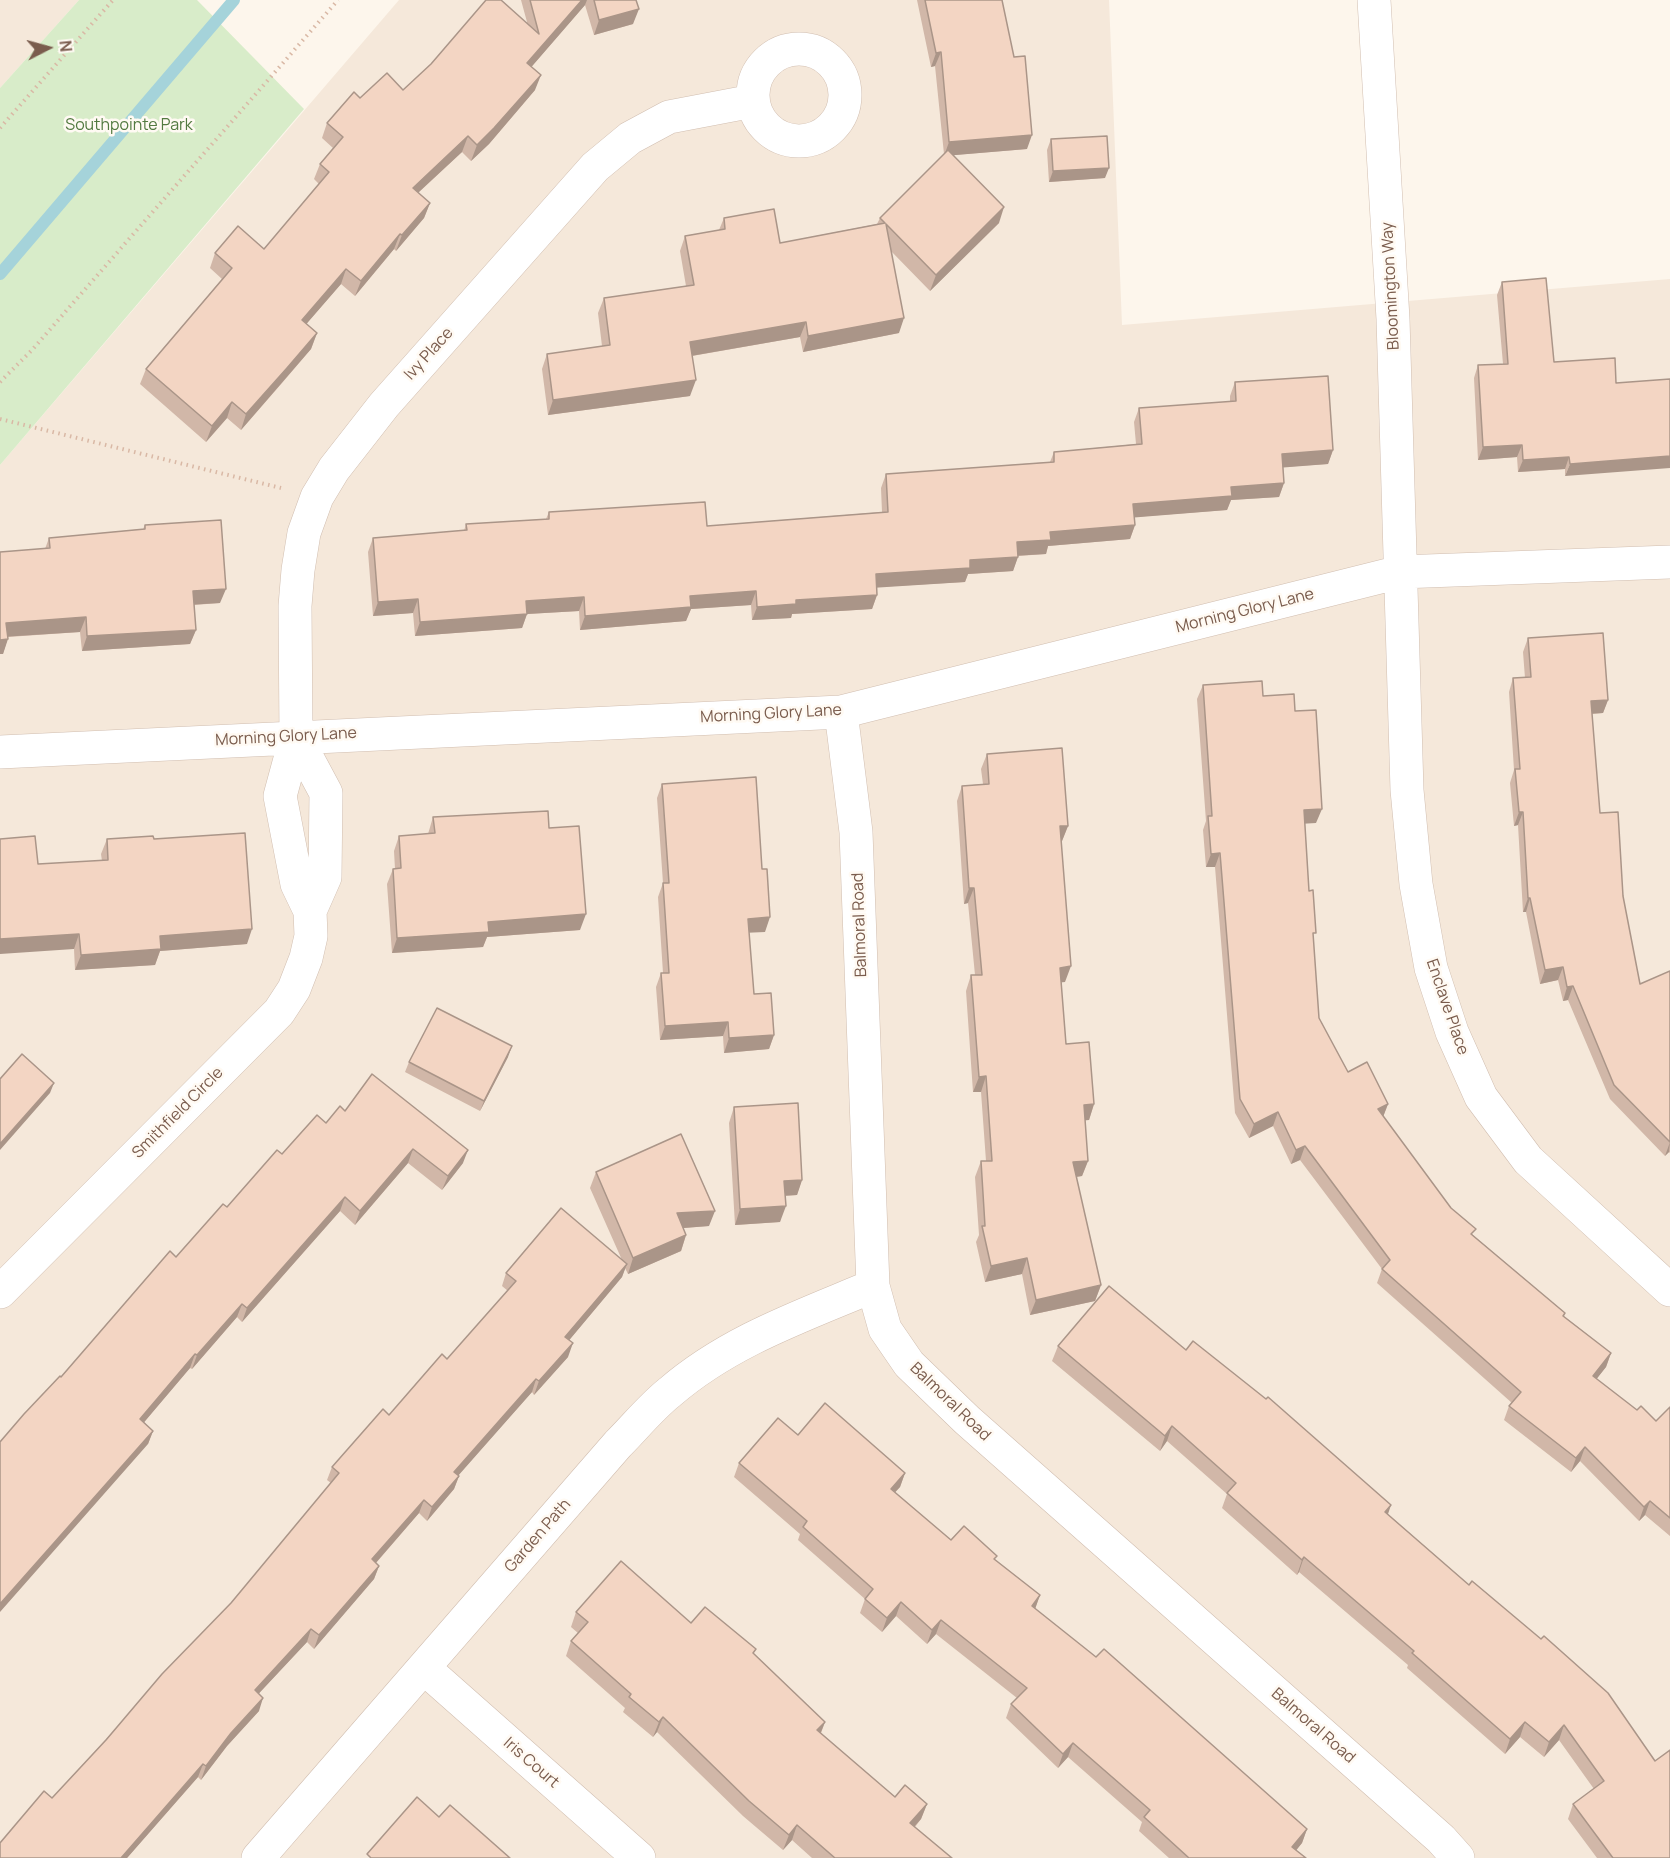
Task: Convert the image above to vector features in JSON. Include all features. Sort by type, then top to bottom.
[{"type":"street","name":"Bloomington Way","points":[[1374,0],[1393,319],[1400,572]]},
{"type":"street","name":"Ivy Place","points":[[296,737],[295,606],[304,533],[317,497],[334,469],[384,405],[595,167],[630,138],[669,117],[753,101]]},
{"type":"street","name":"Morning Glory Lane","points":[[0,752],[841,712],[1400,572],[1670,562]]},
{"type":"street","name":"Enclave Place","points":[[1400,572],[1407,790],[1416,884],[1431,968],[1452,1032],[1480,1097],[1528,1160],[1670,1290]]},
{"type":"street","name":"Balmoral Road","points":[[841,712],[856,832],[873,1286],[885,1329],[909,1364],[976,1428],[1441,1839],[1458,1858]]},
{"type":"street","name":"Smithfield Circle","points":[[296,737],[326,793],[325,877],[310,911]]},
{"type":"street","name":"Smithfield Circle","points":[[0,1292],[279,1012],[294,989],[306,958],[311,936],[310,911],[297,884],[280,796],[296,737]]},
{"type":"street","name":"Garden Path","points":[[258,1858],[618,1444],[669,1392],[708,1362],[751,1338],[873,1286]]},
{"type":"street","name":"Iris Court","points":[[424,1668],[639,1858]]},
{"type":"path","points":[[0,128],[113,0]]},
{"type":"path","points":[[0,382],[32,350],[338,0]]},
{"type":"path","points":[[0,419],[317,497]]},
{"type":"shaded area","points":[[0,0],[79,0],[0,88]]},
{"type":"shaded area","points":[[399,0],[1109,0],[1122,325],[1670,279],[1670,1858],[0,1858],[0,465]]},
{"type":"green space","name":"Southpointe Park","points":[[79,0],[197,0],[304,109],[0,465],[0,88]]},
{"type":"building","points":[[486,0],[501,0],[539,34],[530,0],[582,0],[527,63],[541,75],[494,128],[477,145],[468,136],[413,188],[430,203],[402,235],[400,234],[361,281],[346,269],[302,320],[317,333],[287,368],[246,414],[232,402],[212,426],[146,369],[232,268],[215,253],[238,226],[264,249],[329,172],[320,164],[343,137],[327,123],[354,92],[360,98],[387,73],[403,90],[431,64]]},
{"type":"building","points":[[594,0],[636,0],[639,9],[599,20]]},
{"type":"building","points":[[925,0],[1002,0],[1014,57],[1025,56],[1032,135],[949,142],[941,52],[936,53]]},
{"type":"building","points":[[1107,136],[1109,168],[1053,171],[1051,139]]},
{"type":"building","points":[[948,150],[1004,207],[936,275],[886,224],[904,318],[808,336],[806,322],[690,342],[696,380],[553,400],[547,354],[610,345],[604,298],[694,285],[685,236],[725,229],[724,218],[774,209],[780,243],[885,223],[880,218]]},
{"type":"building","points":[[1546,278],[1554,362],[1615,358],[1616,383],[1670,379],[1670,456],[1570,464],[1569,457],[1523,460],[1522,445],[1483,447],[1478,365],[1508,364],[1502,282]]},
{"type":"building","points":[[1328,376],[1333,450],[1282,454],[1284,483],[1231,487],[1232,496],[1133,504],[1135,525],[1050,532],[1051,540],[1017,542],[1018,557],[970,560],[970,568],[876,574],[877,595],[796,600],[796,604],[757,607],[756,591],[690,596],[691,607],[585,616],[584,597],[526,601],[527,614],[420,622],[418,599],[378,602],[373,538],[467,530],[466,524],[549,519],[549,512],[705,502],[707,526],[888,512],[886,474],[1054,462],[1054,452],[1142,444],[1139,408],[1236,401],[1235,382]]},
{"type":"building","points":[[221,520],[226,589],[193,591],[196,630],[87,636],[86,617],[6,623],[8,639],[0,640],[0,552],[50,548],[49,538],[145,529],[145,525]]},
{"type":"building","points":[[1603,633],[1608,700],[1591,701],[1600,813],[1618,812],[1623,896],[1640,984],[1670,971],[1670,1142],[1614,1085],[1573,986],[1567,987],[1563,967],[1545,970],[1530,898],[1528,898],[1523,812],[1519,812],[1515,769],[1520,769],[1513,678],[1531,677],[1528,638]]},
{"type":"building","points":[[1262,681],[1263,696],[1294,694],[1295,711],[1316,710],[1322,809],[1304,810],[1309,891],[1313,890],[1316,933],[1313,933],[1319,1018],[1348,1072],[1367,1062],[1388,1104],[1378,1109],[1451,1208],[1476,1229],[1471,1234],[1565,1313],[1563,1316],[1611,1353],[1593,1376],[1637,1410],[1641,1406],[1656,1421],[1670,1407],[1670,1518],[1650,1501],[1644,1507],[1585,1447],[1576,1458],[1509,1406],[1521,1392],[1382,1269],[1390,1260],[1305,1146],[1296,1150],[1278,1112],[1254,1124],[1240,1099],[1220,853],[1211,854],[1208,816],[1212,816],[1203,685]]},
{"type":"building","points":[[1062,748],[1068,826],[1060,826],[1071,966],[1060,968],[1066,1044],[1089,1042],[1094,1104],[1084,1105],[1088,1161],[1073,1162],[1101,1285],[1036,1300],[1027,1258],[991,1266],[982,1226],[985,1226],[981,1161],[992,1161],[986,1076],[979,1077],[971,975],[982,975],[974,888],[969,888],[962,786],[989,784],[987,754]]},
{"type":"building","points":[[756,777],[762,869],[767,869],[770,917],[748,919],[754,994],[771,993],[774,1035],[729,1038],[728,1022],[665,1026],[661,973],[669,973],[663,883],[669,883],[662,784]]},
{"type":"building","points":[[548,811],[549,828],[579,826],[586,914],[488,922],[489,932],[397,938],[393,869],[401,868],[399,836],[435,833],[433,817]]},
{"type":"building","points":[[245,833],[252,929],[160,936],[161,949],[81,955],[79,934],[0,939],[0,839],[35,836],[38,864],[108,860],[107,839],[153,836],[154,839]]},
{"type":"building","points":[[437,1008],[512,1046],[484,1101],[409,1062]]},
{"type":"building","points":[[22,1054],[54,1083],[0,1144],[0,1079]]},
{"type":"building","points":[[372,1074],[468,1150],[448,1176],[413,1149],[360,1211],[345,1197],[247,1308],[242,1304],[197,1355],[195,1354],[140,1419],[153,1431],[0,1604],[0,1442],[61,1377],[170,1251],[176,1257],[223,1204],[227,1207],[277,1150],[282,1154],[317,1115],[326,1123],[340,1106],[345,1111]]},
{"type":"building","points":[[798,1103],[802,1180],[784,1181],[786,1206],[740,1209],[734,1107]]},
{"type":"building","points":[[681,1134],[715,1211],[677,1213],[686,1235],[633,1258],[596,1172]]},
{"type":"building","points":[[561,1208],[627,1264],[565,1337],[573,1343],[539,1381],[536,1379],[454,1472],[459,1476],[432,1507],[424,1500],[372,1559],[379,1566],[319,1635],[311,1629],[255,1690],[263,1698],[231,1733],[206,1766],[203,1764],[121,1858],[0,1858],[0,1843],[44,1791],[52,1798],[106,1740],[162,1674],[231,1603],[339,1473],[332,1467],[383,1409],[389,1415],[442,1354],[447,1359],[516,1281],[506,1273]]},
{"type":"building","points":[[1109,1286],[1186,1350],[1193,1341],[1266,1399],[1268,1397],[1391,1505],[1385,1512],[1469,1585],[1472,1581],[1541,1639],[1544,1636],[1608,1693],[1655,1761],[1670,1750],[1670,1858],[1613,1858],[1573,1804],[1604,1781],[1564,1725],[1549,1742],[1525,1722],[1510,1739],[1412,1653],[1414,1651],[1304,1557],[1302,1560],[1227,1493],[1236,1483],[1172,1426],[1165,1436],[1058,1346]]},
{"type":"building","points":[[825,1403],[905,1473],[891,1489],[951,1540],[964,1526],[997,1556],[994,1559],[1040,1595],[1032,1606],[1096,1657],[1104,1649],[1307,1829],[1292,1847],[1306,1858],[1189,1858],[1144,1817],[1150,1810],[1073,1743],[1063,1754],[1011,1704],[1027,1688],[941,1620],[932,1630],[901,1602],[887,1618],[865,1599],[873,1589],[803,1527],[807,1521],[739,1463],[778,1418],[798,1435]]},
{"type":"building","points":[[621,1561],[691,1623],[705,1607],[756,1649],[753,1653],[825,1722],[817,1730],[895,1797],[905,1785],[927,1804],[910,1823],[952,1858],[835,1858],[797,1825],[789,1835],[749,1801],[663,1717],[659,1722],[629,1697],[631,1694],[571,1641],[588,1622],[576,1612]]},
{"type":"building","points":[[417,1797],[439,1817],[450,1805],[510,1858],[371,1858],[367,1854]]},
{"type":"waterway","points":[[0,274],[234,0]]}]
